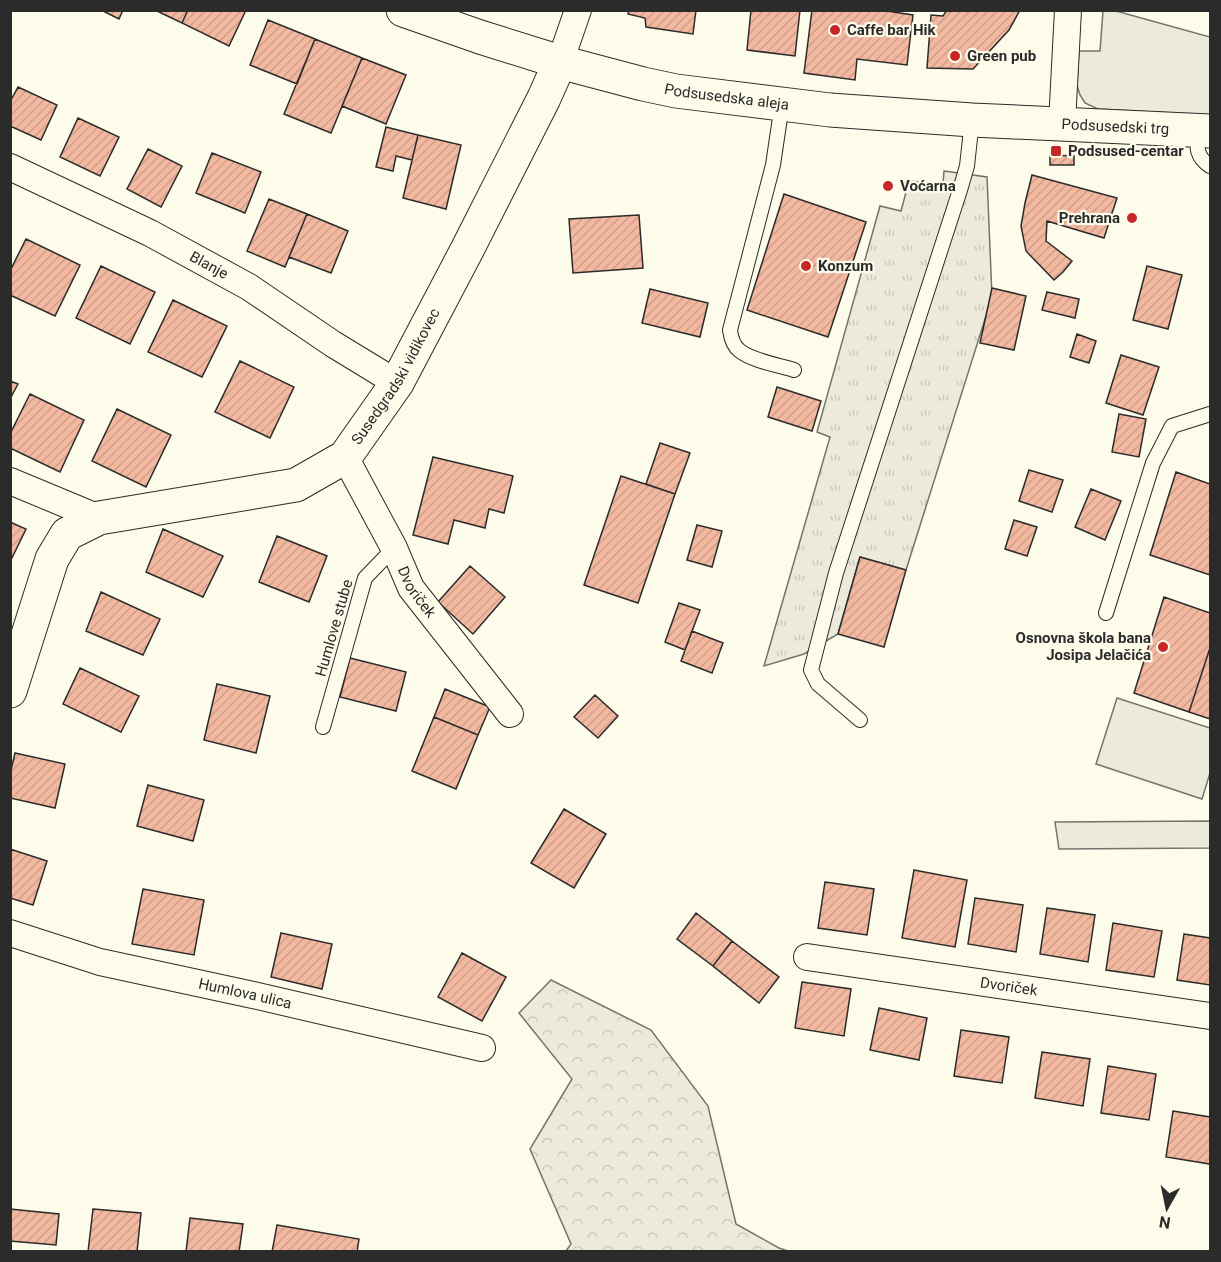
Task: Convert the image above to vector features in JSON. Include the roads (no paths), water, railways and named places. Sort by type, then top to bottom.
[{"type":"street","name":"Podsusedska aleja","points":[[403,10],[560,62],[676,91],[830,110],[972,120],[1062,123]]},
{"type":"street","name":"Susedgradski vidikovec","points":[[10,691],[52,559],[67,534],[99,518],[296,485],[345,457],[397,383],[468,248],[544,98],[560,62],[578,10]]},
{"type":"street","name":"Podsusedski trg","points":[[1068,10],[1062,123],[1204,130]]},
{"type":"street","name":"Blanje","points":[[10,167],[150,233],[249,287],[333,344],[397,383]]},
{"type":"street","name":"Dvoriček","points":[[345,457],[394,548],[411,588],[510,714]]},
{"type":"street","points":[[10,481],[99,518]]},
{"type":"street","name":"Humlova ulica","points":[[10,933],[100,962],[482,1048]]},
{"type":"street","name":"Dvoriček","points":[[807,957],[1210,1016]]},
{"type":"lane","points":[[782,104],[773,165],[730,330],[731,341],[738,350],[751,357],[794,370]]},
{"type":"lane","points":[[860,720],[818,684],[811,669],[836,573],[968,166],[972,120]]},
{"type":"lane","points":[[1204,130],[1197,149],[1203,161],[1210,166]]},
{"type":"lane","points":[[1106,613],[1153,463],[1173,426],[1210,414]]},
{"type":"lane","name":"Humlove stube","points":[[323,728],[365,578],[394,548]]},
{"type":"place","name":"Caffe bar Hik","points":[[835,30]]},
{"type":"place","name":"Green pub","points":[[955,56]]},
{"type":"place","name":"Podsused-centar","points":[[1056,151]]},
{"type":"place","name":"Voćarna","points":[[888,186]]},
{"type":"place","name":"Prehrana","points":[[1132,218]]},
{"type":"place","name":"Konzum","points":[[806,266]]},
{"type":"place","name":"Osnovna škola bana Josipa Jelačića","points":[[1163,647]]}]
